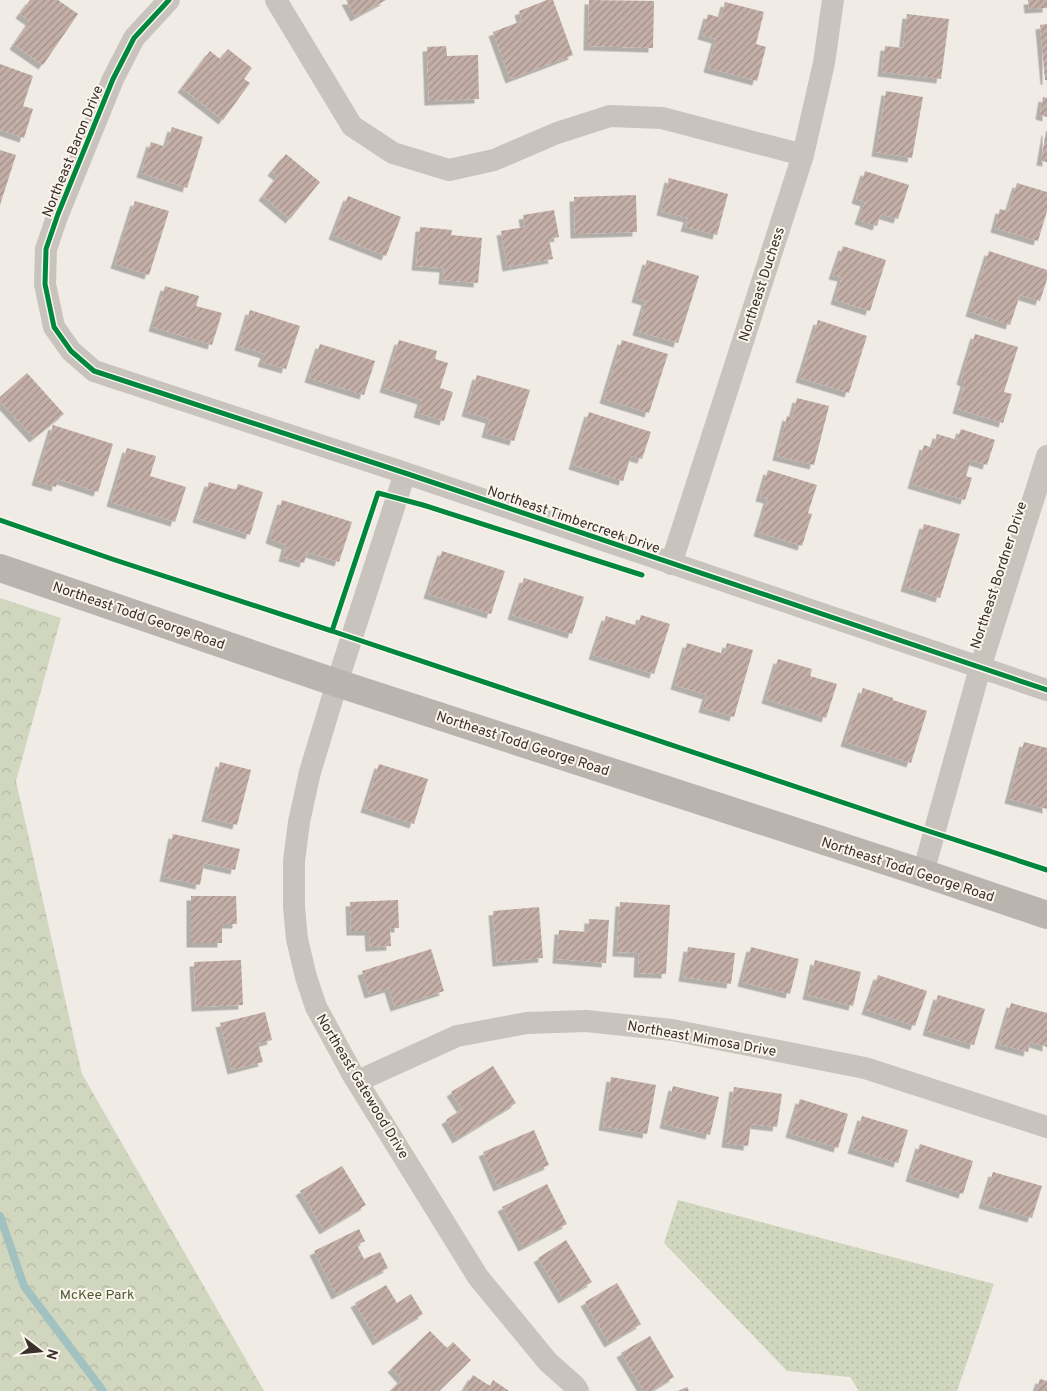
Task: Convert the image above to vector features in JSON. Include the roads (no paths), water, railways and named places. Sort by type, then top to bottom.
[{"type":"main road","name":"Northeast Todd George Road","points":[[0,568],[337,683],[1047,915]]},
{"type":"street","name":"Northeast Baron Drive","points":[[94,371],[71,351],[54,327],[45,284],[46,249],[58,214],[113,79],[134,38],[169,0]]},
{"type":"street","points":[[276,0],[352,126],[393,153],[449,170],[494,160],[557,133],[610,116],[662,118],[802,155]]},
{"type":"street","name":"Northeast Duchess","points":[[671,564],[802,155],[824,63],[833,0]]},
{"type":"street","name":"Northeast Timbercreek Drive","points":[[94,371],[405,473],[1047,690]]},
{"type":"street","name":"Northeast Bordner Drive","points":[[923,874],[980,668],[1047,456]]},
{"type":"street","name":"Northeast Gatewood Drive","points":[[405,473],[310,772],[299,822],[294,861],[294,907],[297,939],[316,1007],[358,1081],[478,1277],[548,1362],[575,1386],[578,1391]]},
{"type":"street","name":"Northeast Mimosa Drive","points":[[358,1081],[457,1036],[526,1023],[586,1021],[672,1030],[865,1068],[1047,1127]]},
{"type":"waterway","points":[[0,1216],[24,1286],[103,1391]]},
{"type":"park label","name":"McKee Park","points":[[97,1294]]}]
